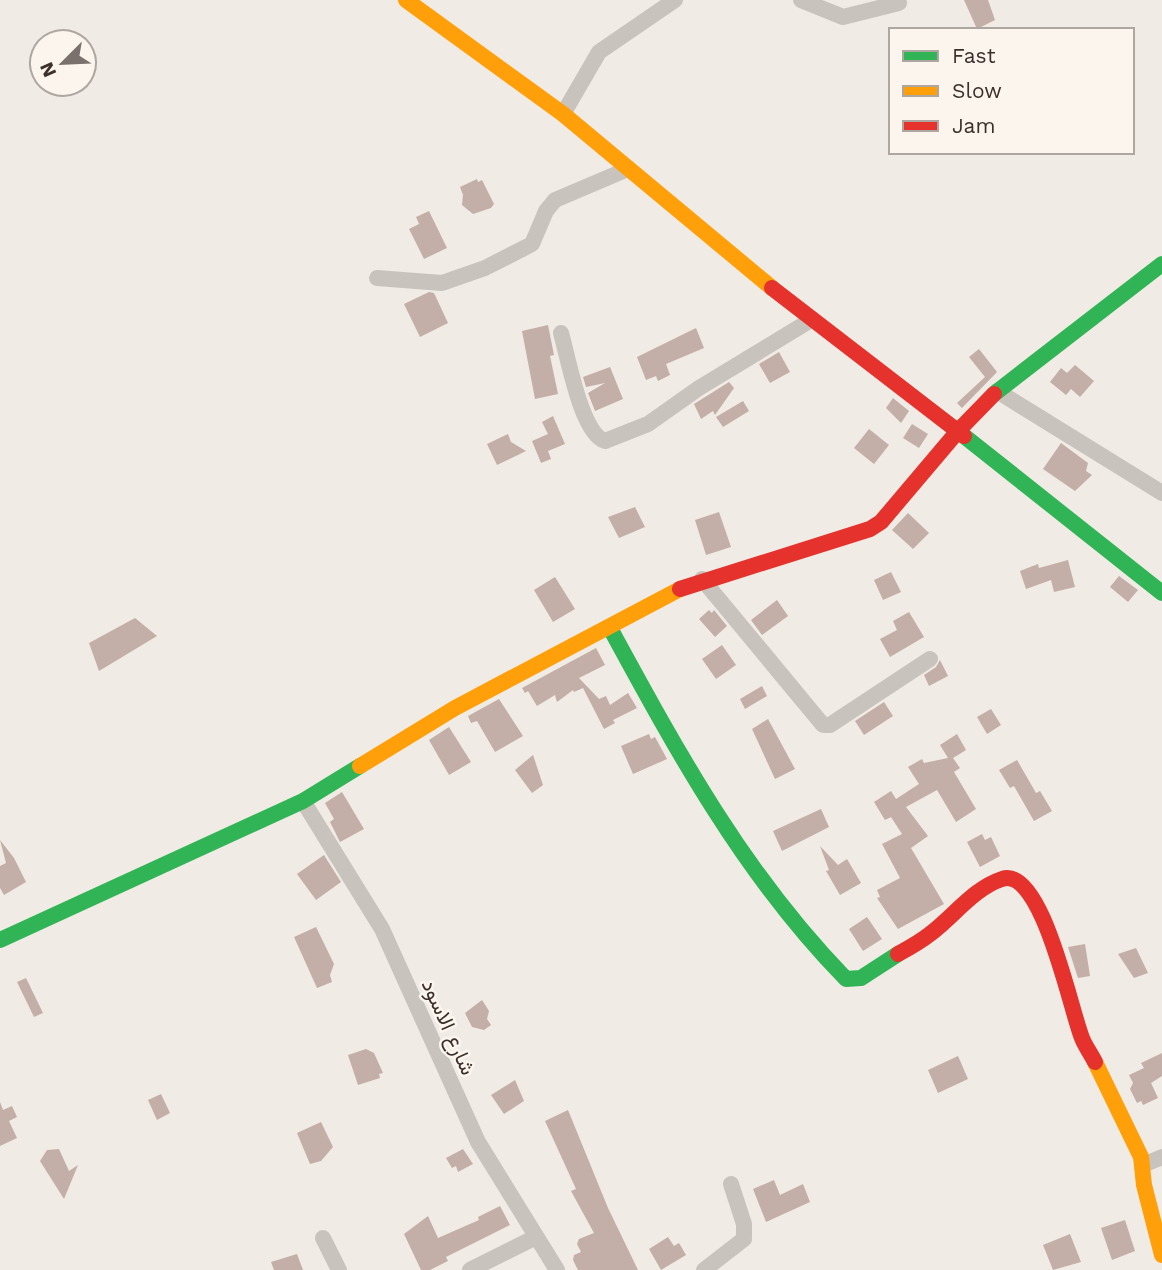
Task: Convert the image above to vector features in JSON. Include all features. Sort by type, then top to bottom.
[{"type":"street","points":[[406,0],[563,114],[811,320],[958,431],[1162,593]]},
{"type":"street","points":[[563,114],[599,52],[656,7],[675,0]]},
{"type":"street","points":[[800,0],[843,17],[899,3]]},
{"type":"street","points":[[377,278],[442,283],[485,268],[532,244],[546,211],[555,200],[628,169]]},
{"type":"street","points":[[0,940],[303,801],[455,708],[610,628],[647,605],[702,579],[870,529],[881,522],[958,431],[997,391],[1162,264]]},
{"type":"street","points":[[561,333],[584,415],[595,435],[606,441],[648,424],[699,388],[811,320]]},
{"type":"street","points":[[997,391],[1162,493]]},
{"type":"street","points":[[702,579],[823,725],[830,725],[930,659]]},
{"type":"street","points":[[610,628],[752,871],[810,944],[846,979],[861,978],[930,934],[989,884],[1006,877],[1018,880],[1037,904],[1054,942],[1082,1038],[1114,1096],[1143,1165],[1144,1185],[1162,1255]]},
{"type":"street","name":"شارع الاسود","points":[[303,801],[382,929],[478,1142],[557,1270]]},
{"type":"street","points":[[1143,1165],[1162,1157]]},
{"type":"street","points":[[704,1270],[744,1239],[746,1232],[730,1184]]},
{"type":"street","points":[[470,1270],[536,1237]]},
{"type":"street","points":[[323,1238],[339,1270]]},
{"type":"building","points":[[964,0],[988,0],[995,20],[977,28]]},
{"type":"building","points":[[477,179],[478,182],[482,180],[494,204],[491,208],[473,214],[462,205],[460,187]]},
{"type":"building","points":[[429,211],[447,248],[424,259],[409,229],[419,224],[416,217]]},
{"type":"building","points":[[429,292],[434,293],[448,323],[420,337],[404,304]]},
{"type":"building","points":[[548,325],[554,355],[550,356],[558,394],[535,399],[522,331]]},
{"type":"building","points":[[696,328],[704,348],[666,364],[670,375],[658,381],[656,376],[646,380],[637,357]]},
{"type":"building","points":[[979,349],[997,372],[962,408],[957,403],[985,377],[969,357]]},
{"type":"building","points":[[779,352],[790,372],[770,383],[759,364]]},
{"type":"building","points":[[1075,365],[1094,381],[1080,397],[1071,389],[1066,395],[1050,382],[1061,368],[1067,373]]},
{"type":"building","points":[[610,367],[623,399],[595,411],[588,393],[605,383],[586,387],[583,377]]},
{"type":"building","points":[[729,382],[734,388],[715,415],[713,411],[701,419],[694,404]]},
{"type":"building","points":[[893,398],[909,411],[901,423],[886,408]]},
{"type":"building","points":[[743,401],[749,411],[723,427],[716,417]]},
{"type":"building","points":[[553,416],[565,444],[548,451],[551,459],[541,463],[532,441],[548,434],[542,422]]},
{"type":"building","points":[[912,424],[928,434],[919,448],[903,438]]},
{"type":"building","points":[[869,429],[889,445],[874,464],[854,448]]},
{"type":"building","points":[[508,434],[511,442],[526,451],[497,465],[487,444]]},
{"type":"building","points":[[1061,443],[1088,463],[1086,471],[1092,475],[1075,491],[1043,469]]},
{"type":"building","points":[[635,507],[645,527],[619,538],[608,517]]},
{"type":"building","points":[[719,512],[731,547],[706,555],[695,520]]},
{"type":"building","points":[[908,513],[929,533],[913,549],[892,530]]},
{"type":"building","points":[[1068,560],[1075,587],[1054,592],[1051,580],[1026,589],[1020,571],[1038,564],[1039,568]]},
{"type":"building","points":[[891,572],[901,592],[883,600],[874,580]]},
{"type":"building","points":[[1119,576],[1138,590],[1128,602],[1110,587]]},
{"type":"building","points":[[555,577],[575,609],[553,622],[534,590]]},
{"type":"building","points":[[777,600],[788,616],[762,635],[751,620]]},
{"type":"building","points":[[709,610],[712,613],[714,610],[727,626],[715,637],[699,619]]},
{"type":"building","points":[[909,612],[924,637],[890,657],[880,639],[897,630],[893,621]]},
{"type":"building","points":[[135,618],[157,636],[99,671],[89,643]]},
{"type":"building","points":[[722,645],[736,665],[716,679],[702,659]]},
{"type":"building","points":[[596,648],[605,665],[579,678],[599,699],[606,696],[610,705],[628,693],[637,708],[613,720],[615,723],[604,729],[583,688],[574,692],[573,690],[557,702],[555,695],[537,706],[528,691],[525,693],[522,688]]},
{"type":"building","points":[[940,660],[948,676],[929,686],[924,675],[936,667]]},
{"type":"building","points":[[762,686],[767,696],[745,709],[740,699]]},
{"type":"building","points":[[499,699],[523,736],[495,752],[477,721],[471,723],[468,716]]},
{"type":"building","points":[[884,702],[893,716],[864,735],[855,721]]},
{"type":"building","points":[[991,709],[1001,725],[987,734],[977,717]]},
{"type":"building","points":[[768,719],[795,769],[775,779],[752,729]]},
{"type":"building","points":[[449,727],[471,762],[449,775],[429,740]]},
{"type":"building","points":[[649,734],[651,739],[655,737],[667,759],[633,774],[621,746]]},
{"type":"building","points":[[957,734],[966,750],[953,758],[960,768],[954,772],[976,809],[956,822],[937,790],[906,807],[928,836],[911,848],[944,904],[898,929],[877,898],[880,897],[877,890],[900,878],[882,844],[902,834],[891,817],[885,820],[874,802],[891,791],[896,799],[919,784],[908,767],[922,759],[924,763],[948,758],[940,745]]},
{"type":"building","points":[[533,755],[543,785],[532,793],[515,770]]},
{"type":"building","points":[[1017,760],[1036,793],[1040,791],[1052,811],[1034,821],[1014,786],[1010,788],[999,770]]},
{"type":"building","points":[[342,792],[364,829],[340,842],[330,822],[334,819],[325,803]]},
{"type":"building","points":[[821,809],[829,827],[782,851],[773,831]]},
{"type":"building","points":[[982,834],[985,840],[991,837],[1000,856],[980,867],[967,842]]},
{"type":"building","points":[[0,840],[14,858],[26,882],[4,895],[0,888],[0,866],[6,863]]},
{"type":"building","points":[[820,846],[838,865],[847,859],[861,883],[840,895],[826,871],[829,870]]},
{"type":"building","points":[[324,855],[341,882],[316,900],[297,874]]},
{"type":"building","points":[[867,917],[882,939],[863,951],[849,929]]},
{"type":"building","points":[[316,927],[334,964],[330,975],[332,982],[317,988],[294,937]]},
{"type":"building","points":[[1085,944],[1090,976],[1078,978],[1068,947]]},
{"type":"building","points":[[1136,948],[1148,973],[1134,978],[1118,954]]},
{"type":"building","points":[[26,978],[43,1013],[34,1017],[17,982]]},
{"type":"building","points":[[482,1000],[489,1011],[487,1019],[491,1025],[484,1030],[472,1027],[465,1013]]},
{"type":"building","points":[[366,1049],[374,1053],[383,1073],[379,1074],[380,1078],[358,1085],[348,1055]]},
{"type":"building","points":[[1162,1053],[1162,1076],[1151,1083],[1158,1098],[1143,1105],[1141,1101],[1137,1103],[1130,1089],[1133,1083],[1129,1075],[1144,1068],[1141,1063]]},
{"type":"building","points":[[958,1056],[968,1079],[938,1093],[928,1070]]},
{"type":"building","points":[[515,1080],[524,1101],[504,1114],[491,1095]]},
{"type":"building","points":[[161,1094],[170,1113],[157,1120],[148,1100]]},
{"type":"building","points":[[0,1102],[3,1110],[12,1106],[17,1117],[9,1121],[17,1138],[0,1146]]},
{"type":"building","points":[[568,1110],[608,1208],[638,1270],[578,1270],[573,1260],[574,1255],[581,1252],[577,1244],[579,1239],[594,1233],[571,1191],[576,1189],[545,1121]]},
{"type":"building","points":[[321,1122],[333,1147],[321,1161],[310,1164],[297,1133]]},
{"type":"building","points":[[59,1149],[69,1171],[78,1165],[64,1199],[40,1161],[47,1150]]},
{"type":"building","points":[[463,1149],[473,1164],[458,1172],[456,1166],[452,1168],[446,1158]]},
{"type":"building","points":[[774,1180],[780,1195],[803,1184],[810,1202],[766,1222],[753,1189]]},
{"type":"building","points":[[500,1206],[510,1225],[446,1257],[448,1261],[430,1270],[421,1270],[404,1234],[428,1216],[438,1238],[479,1220],[478,1217]]},
{"type":"building","points":[[1125,1220],[1135,1251],[1112,1260],[1101,1228]]},
{"type":"building","points":[[1070,1234],[1081,1262],[1053,1270],[1043,1245]]},
{"type":"building","points":[[668,1237],[674,1246],[679,1243],[686,1255],[661,1270],[649,1249]]},
{"type":"building","points":[[297,1254],[303,1270],[274,1270],[271,1262]]},
{"type":"traffic: fast","points":[[994,394],[1162,264]]},
{"type":"traffic: fast","points":[[964,436],[1162,593]]},
{"type":"traffic: fast","points":[[610,628],[661,721],[716,812],[776,898],[810,939],[846,979],[861,978],[898,954]]},
{"type":"traffic: fast","points":[[0,940],[303,801],[360,766]]},
{"type":"traffic: slow","points":[[406,0],[563,114],[772,288]]},
{"type":"traffic: slow","points":[[360,766],[455,708],[680,589]]},
{"type":"traffic: slow","points":[[1095,1062],[1141,1157],[1144,1185],[1162,1255]]},
{"type":"traffic: jam","points":[[772,288],[964,436]]},
{"type":"traffic: jam","points":[[680,589],[870,529],[881,522],[958,431],[994,394]]},
{"type":"traffic: jam","points":[[898,954],[930,934],[982,889],[1002,879],[1016,881],[1030,894],[1042,916],[1082,1038],[1095,1062]]}]
